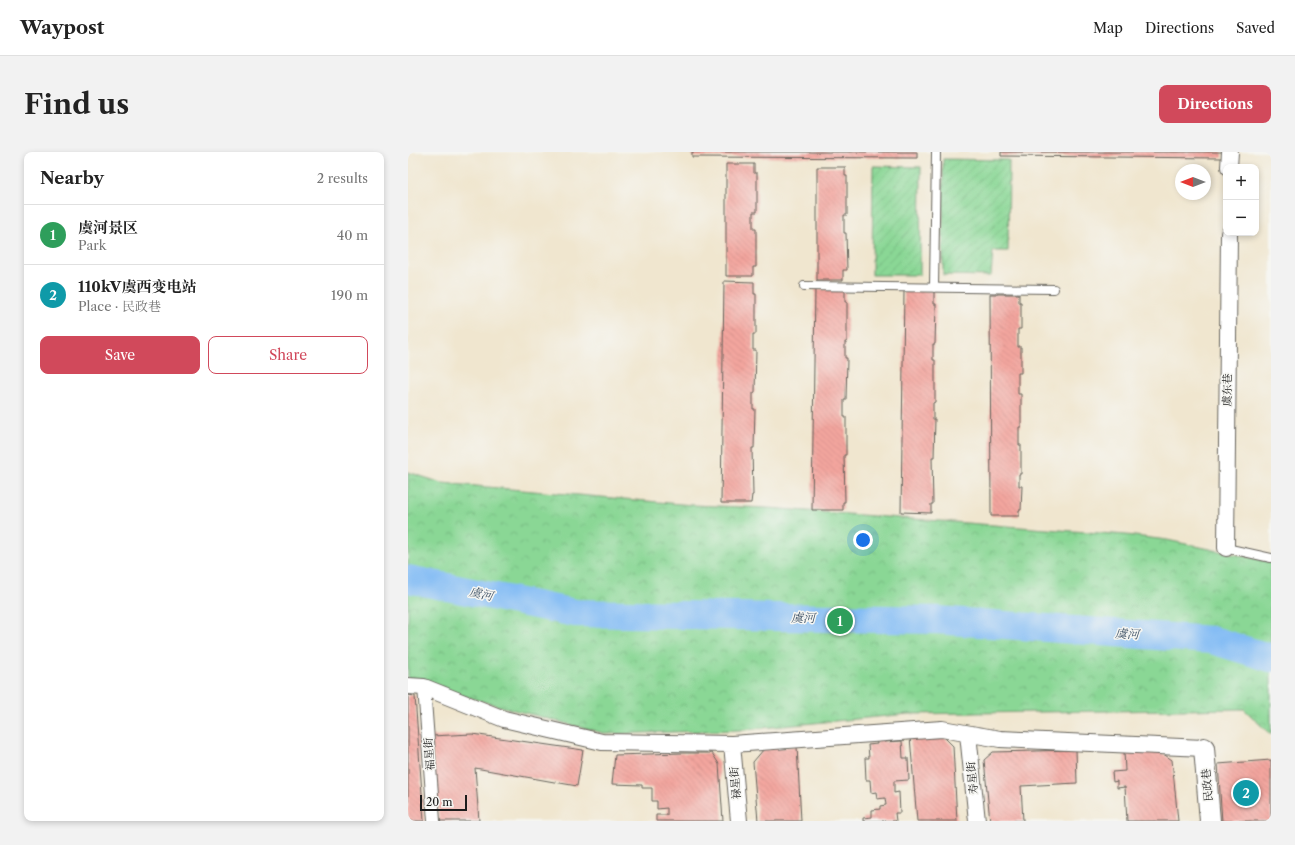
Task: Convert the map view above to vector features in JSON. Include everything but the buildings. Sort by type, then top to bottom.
[{"type":"street","points":[[1230,152],[1230,164]]},
{"type":"street","name":"虞东巷","points":[[1226,548],[1229,236]]},
{"type":"street","points":[[408,686],[424,687],[504,718],[602,742],[732,744],[942,729],[1000,739],[1204,748]]},
{"type":"street","name":"福星街","points":[[424,687],[434,821]]},
{"type":"street","name":"寿星街","points":[[968,734],[977,821]]},
{"type":"street","name":"禄星街","points":[[732,744],[739,821]]},
{"type":"street","name":"民政巷","points":[[1204,748],[1210,821]]},
{"type":"lane","points":[[934,288],[936,152]]},
{"type":"lane","points":[[804,286],[1054,289]]},
{"type":"lane","points":[[1226,548],[1271,558]]},
{"type":"green space","points":[[943,159],[1009,160],[1008,251],[993,251],[991,276],[943,275]]},
{"type":"green space","points":[[873,166],[921,167],[920,275],[872,275]]},
{"type":"green space","points":[[408,472],[442,483],[692,505],[767,508],[1126,535],[1167,540],[1271,562],[1271,735],[1244,709],[908,714],[741,730],[607,734],[506,708],[408,680]]},
{"type":"waterway","name":"虞河","points":[[408,579],[575,613],[937,620],[1212,640],[1271,658]]},
{"type":"place","name":"虞河景区","points":[[840,621]]},
{"type":"place","name":"110kV虞西变电站","points":[[1246,793]]}]
